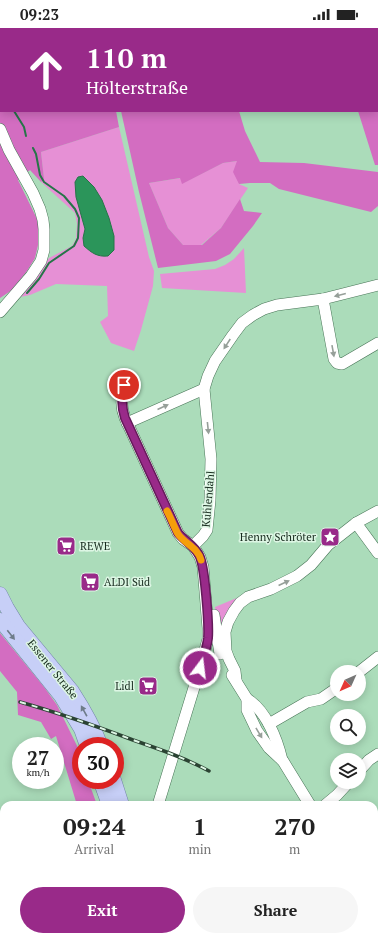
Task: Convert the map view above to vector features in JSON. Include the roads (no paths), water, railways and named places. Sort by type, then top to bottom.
[{"type":"main road","name":"Essener Straße","points":[[0,594],[18,626],[72,691],[89,719],[97,737]]},
{"type":"main road","name":"Essener Straße","points":[[0,620],[61,696],[81,729],[84,737]]},
{"type":"main road","points":[[103,789],[108,801]]},
{"type":"main road","points":[[117,789],[121,801]]},
{"type":"street","points":[[0,129],[9,150],[33,193],[40,209],[44,229],[44,250],[41,261],[18,292],[2,307]]},
{"type":"street","name":"Kuhlendahl","points":[[193,546],[207,530],[210,500],[211,460],[204,389],[208,376],[216,361],[233,335],[242,323],[264,309],[277,305],[323,299],[378,285]]},
{"type":"street","points":[[323,299],[334,359],[337,363],[342,364],[378,343]]},
{"type":"street","points":[[124,385],[121,400],[122,409],[127,423],[178,533],[183,540],[193,546],[200,557],[203,567],[206,596],[208,628],[206,649],[159,801]]},
{"type":"street","points":[[127,423],[204,389]]},
{"type":"street","points":[[236,680],[236,671],[226,651],[226,632],[228,622],[234,610],[248,597],[271,589],[297,576],[312,565],[328,545],[356,523],[378,511]]},
{"type":"street","points":[[356,523],[378,553]]},
{"type":"street","points":[[206,596],[212,604],[220,655],[223,662],[247,699],[257,706],[269,724],[278,743],[283,761]]},
{"type":"street","points":[[366,666],[378,657]]},
{"type":"street","points":[[269,724],[307,702],[321,699],[330,693]]},
{"type":"street","points":[[247,699],[247,710],[257,730],[269,748],[283,761],[308,801]]},
{"type":"street","points":[[366,763],[378,754]]},
{"type":"street","points":[[330,801],[343,789]]},
{"type":"waterway","points":[[15,112],[24,127],[26,136]]},
{"type":"waterway","points":[[27,293],[39,279],[49,263],[74,246],[78,238],[79,218],[75,209],[64,196],[44,182],[40,175],[36,154],[33,148]]},
{"type":"railway","points":[[20,702],[77,720],[162,750],[209,771]]},
{"type":"place","name":"Henny Schröter","points":[[330,537]]},
{"type":"place","name":"REWE","points":[[66,546]]},
{"type":"place","name":"ALDI Süd","points":[[90,582]]},
{"type":"place","name":"Lidl","points":[[148,686]]}]
